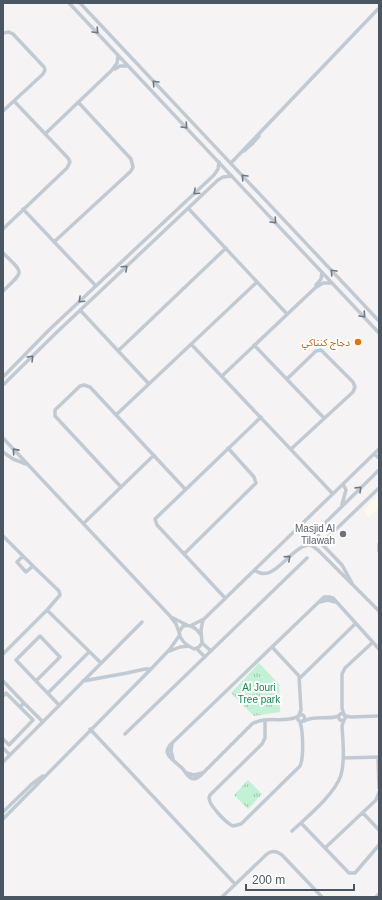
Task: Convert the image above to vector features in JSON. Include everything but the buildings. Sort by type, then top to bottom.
[{"type":"street","points":[[69,3],[379,333]]},
{"type":"street","points":[[80,3],[379,321]]},
{"type":"street","points":[[231,163],[378,9]]},
{"type":"street","points":[[3,33],[9,32],[13,34],[45,68],[43,74],[3,111]]},
{"type":"street","points":[[45,134],[112,70],[117,63],[118,56]]},
{"type":"street","points":[[112,70],[120,66],[128,66]]},
{"type":"street","points":[[3,229],[67,168],[69,164],[68,158],[14,101]]},
{"type":"street","points":[[54,242],[131,171],[133,167],[131,159],[78,102]]},
{"type":"street","points":[[3,377],[49,330],[214,175],[218,169],[219,162]]},
{"type":"street","points":[[3,385],[220,178],[232,176]]},
{"type":"street","points":[[188,208],[287,314]]},
{"type":"street","points":[[23,209],[96,286]]},
{"type":"street","points":[[118,350],[226,248]]},
{"type":"street","points":[[3,253],[20,272],[19,276],[3,291]]},
{"type":"street","points":[[222,376],[315,288],[321,279],[322,272]]},
{"type":"street","points":[[116,415],[257,282]]},
{"type":"street","points":[[315,288],[324,283],[332,283]]},
{"type":"street","points":[[80,310],[149,384]]},
{"type":"street","points":[[192,344],[333,494]]},
{"type":"street","points":[[254,345],[324,418]]},
{"type":"street","points":[[288,379],[319,350],[324,352],[355,385],[354,390],[291,449]]},
{"type":"street","points":[[121,487],[56,418],[54,413],[56,409],[79,387],[84,385],[90,387],[186,489]]},
{"type":"street","points":[[226,598],[157,525],[155,521],[157,516],[261,417]]},
{"type":"street","points":[[3,438],[170,616],[176,624],[179,634],[189,646]]},
{"type":"street","points":[[184,554],[256,483],[254,476],[228,448]]},
{"type":"street","points":[[3,812],[33,783],[45,774],[151,669],[167,652],[183,626],[189,626],[204,619],[379,450]]},
{"type":"street","points":[[3,452],[13,459],[27,465]]},
{"type":"street","points":[[374,454],[379,458]]},
{"type":"street","points":[[84,523],[154,455]]},
{"type":"street","points":[[353,584],[340,562],[318,539],[318,531],[379,470]]},
{"type":"street","points":[[342,506],[346,490],[343,484]]},
{"type":"street","points":[[330,536],[379,488]]},
{"type":"street","points":[[3,536],[60,593],[59,599],[3,654]]},
{"type":"street","points":[[379,544],[379,551]]},
{"type":"street","points":[[255,570],[260,573],[271,572],[305,545],[313,546],[379,611]]},
{"type":"street","points":[[318,550],[324,545]]},
{"type":"street","points":[[23,556],[17,562],[26,572],[33,566]]},
{"type":"street","points":[[125,734],[307,558]]},
{"type":"street","points":[[335,566],[340,562]]},
{"type":"street","points":[[309,718],[301,721],[293,719],[265,720],[252,724],[198,777],[194,779],[189,777],[173,759],[170,752],[173,743],[319,602],[328,600],[335,602],[379,649]]},
{"type":"street","points":[[47,610],[101,663]]},
{"type":"street","points":[[170,616],[196,630],[201,635]]},
{"type":"street","points":[[204,619],[201,627],[202,643],[211,651]]},
{"type":"street","points":[[3,762],[142,622]]},
{"type":"street","points":[[300,678],[355,624]]},
{"type":"street","points":[[36,681],[60,657],[40,636],[16,660],[36,681],[48,693],[59,705]]},
{"type":"street","points":[[292,831],[336,786],[342,770],[343,758],[341,678],[343,672],[373,642]]},
{"type":"street","points":[[197,648],[202,643]]},
{"type":"street","points":[[167,652],[175,648],[189,646],[197,648],[205,657]]},
{"type":"street","points":[[265,720],[265,738],[262,744],[210,795],[209,798],[211,804],[233,826],[241,824],[300,766],[303,759],[300,678],[297,672],[273,648]]},
{"type":"street","points":[[48,693],[89,652]]},
{"type":"street","points":[[83,681],[151,669]]},
{"type":"street","points":[[3,681],[43,722]]},
{"type":"street","points":[[3,696],[6,693],[33,720],[9,745],[3,739]]},
{"type":"street","points":[[20,707],[24,703]]},
{"type":"street","points":[[301,716],[298,719],[301,721]]},
{"type":"street","points":[[293,719],[301,716],[309,718],[342,718],[379,716]]},
{"type":"street","points":[[90,730],[235,884]]},
{"type":"street","points":[[3,748],[10,755]]},
{"type":"street","points":[[343,758],[378,757],[379,788]]},
{"type":"street","points":[[3,819],[45,774]]},
{"type":"street","points":[[326,848],[376,800],[379,792]]},
{"type":"street","points":[[363,813],[379,830]]},
{"type":"street","points":[[301,823],[326,848],[347,873],[350,874],[355,873],[379,845]]},
{"type":"street","points":[[222,897],[267,854],[273,851],[276,851],[282,855],[322,897]]},
{"type":"street","points":[[376,897],[379,894]]},
{"type":"shaded area","points":[[379,495],[379,508],[369,517],[363,510]]},
{"type":"green space","name":"Al Jouri Tree park","points":[[259,663],[279,684],[280,712],[254,716],[231,693]]},
{"type":"green space","points":[[248,780],[262,794],[248,809],[234,795]]},
{"type":"place","name":"دجاج كنتاكي","points":[[358,342]]},
{"type":"place","name":"Masjid Al Tilawah","points":[[343,534]]}]
